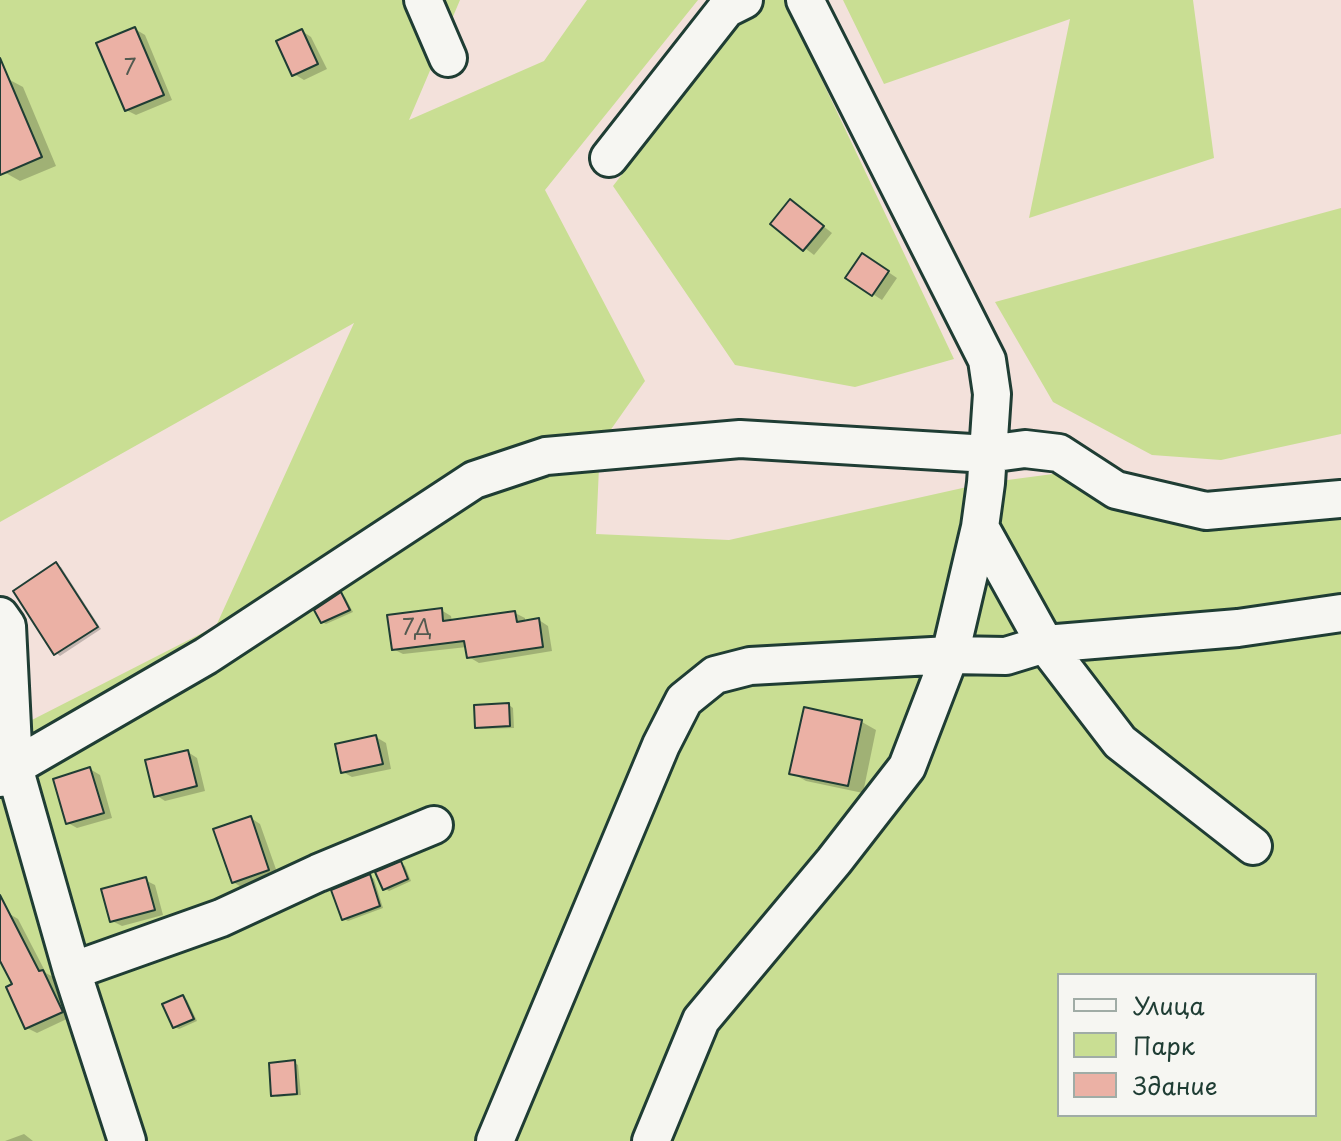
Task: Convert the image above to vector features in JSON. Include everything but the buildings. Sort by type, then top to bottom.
[{"type":"street","points":[[423,0],[448,58]]},
{"type":"street","points":[[609,158],[726,9],[744,0]]},
{"type":"street","points":[[651,1141],[701,1020],[834,861],[907,767],[950,655],[980,527],[992,394],[987,360],[805,0]]},
{"type":"street","points":[[7,773],[206,656],[474,480],[546,456],[740,439],[987,468],[1025,449],[1059,453],[1116,490],[1206,511],[1341,499]]},
{"type":"street","points":[[980,527],[1045,644],[1120,742],[1253,846]]},
{"type":"street","points":[[495,1141],[661,745],[684,700],[715,675],[750,666],[950,655],[1006,656],[1045,644],[1238,628],[1341,613]]},
{"type":"street","points":[[0,616],[7,626],[7,773],[127,1141]]},
{"type":"street","points":[[72,971],[221,918],[318,873],[434,825]]},
{"type":"green space","points":[[0,0],[460,0],[409,120],[544,61],[587,0],[698,0],[545,190],[645,381],[600,445],[596,534],[729,540],[985,483],[1083,470],[1185,500],[1341,487],[1341,1141],[0,1141],[0,674],[26,723],[216,626],[354,323],[0,522]]},
{"type":"green space","points":[[758,0],[784,0],[954,359],[855,387],[735,365],[613,186]]},
{"type":"green space","points":[[843,0],[1193,0],[1214,158],[1029,218],[1070,19],[884,84]]},
{"type":"green space","points":[[1341,208],[1341,434],[1221,460],[1152,455],[1053,402],[995,302]]}]
